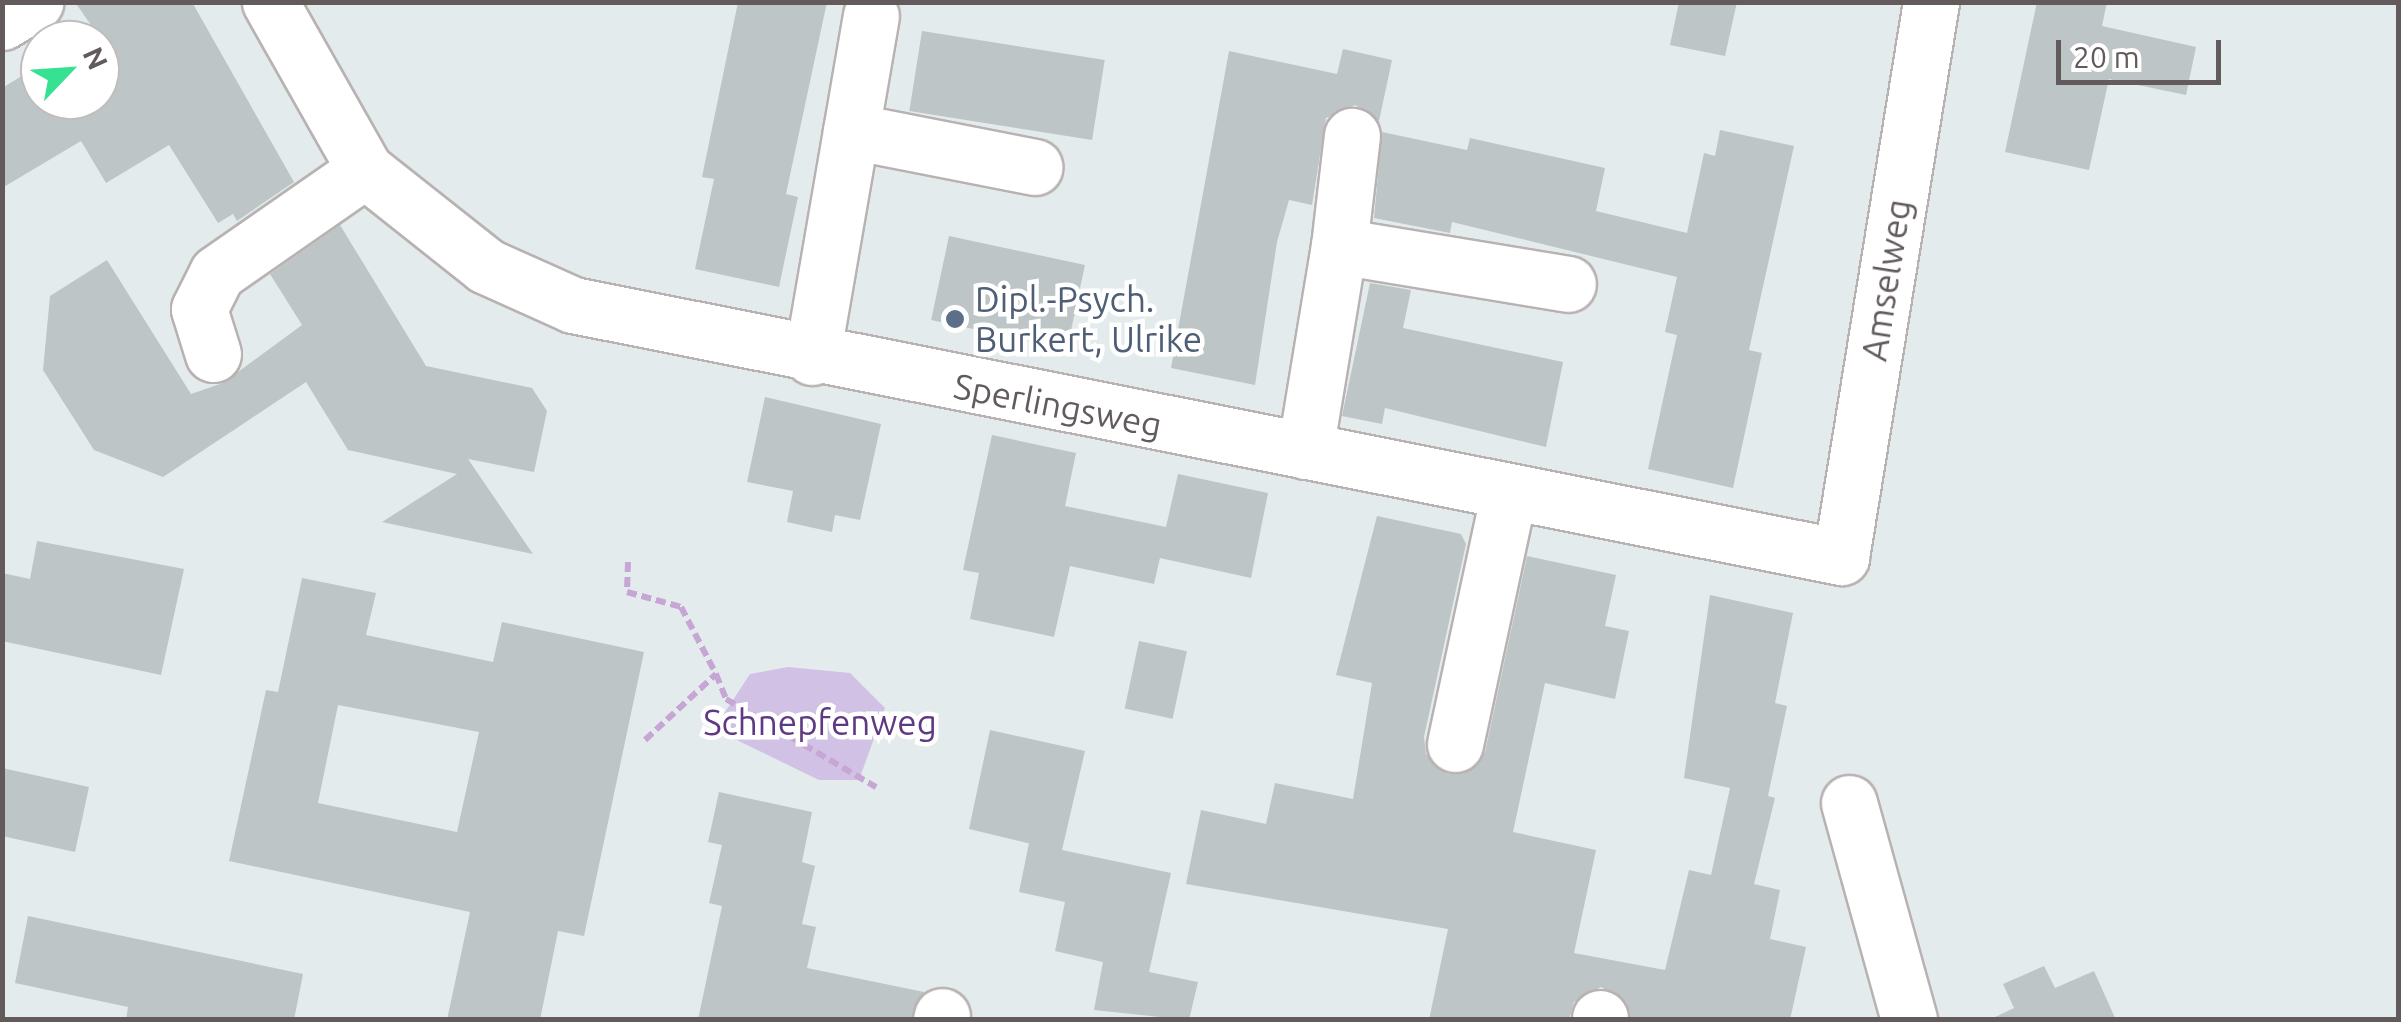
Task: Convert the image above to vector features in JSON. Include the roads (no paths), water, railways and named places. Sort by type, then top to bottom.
[{"type":"street","points":[[2,22],[35,2]]},
{"type":"street","name":"Sperlingsweg","points":[[270,2],[365,170],[486,266],[573,305],[812,356],[1841,557]]},
{"type":"street","name":"Amselweg","points":[[1841,557],[1931,2]]},
{"type":"street","points":[[812,356],[871,16]]},
{"type":"street","points":[[851,131],[1034,167]]},
{"type":"street","points":[[1305,451],[1339,246],[1352,136]]},
{"type":"street","points":[[213,354],[198,309],[217,273],[365,170]]},
{"type":"street","points":[[1339,246],[1568,284]]},
{"type":"street","points":[[1454,744],[1509,493]]},
{"type":"street","points":[[1849,803],[1910,1020]]},
{"type":"place","name":"Dipl.-Psych. Burkert, Ulrike","points":[[955,319]]},
{"type":"park label","name":"Schnepfenweg","points":[[820,722]]}]
